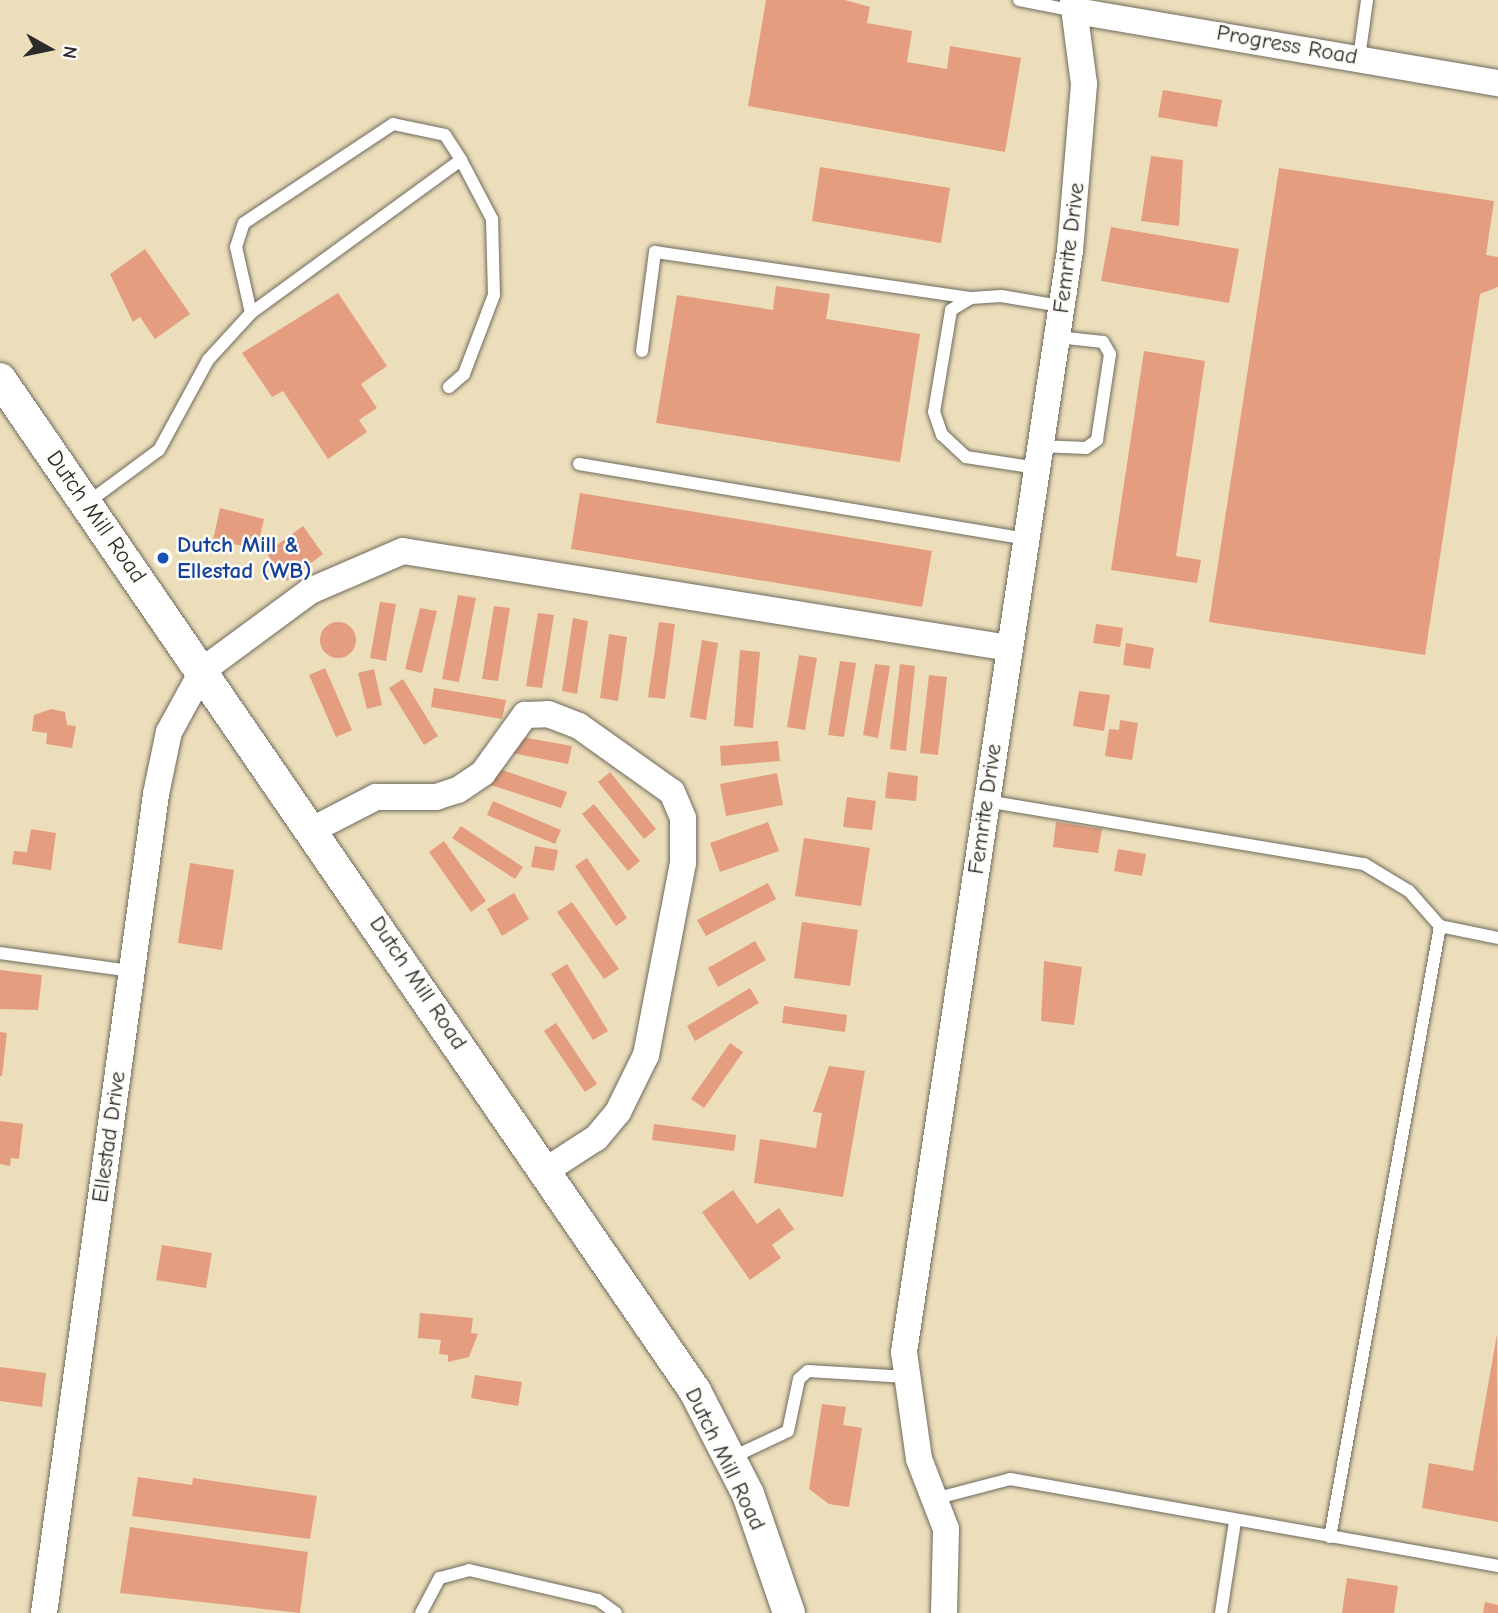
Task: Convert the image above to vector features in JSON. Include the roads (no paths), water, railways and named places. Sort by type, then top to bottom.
[{"type":"street","name":"Progress Road","points":[[1075,6],[1498,83]]},
{"type":"street","name":"Femrite Drive","points":[[944,1613],[946,1529],[919,1459],[907,1377],[912,1284],[1061,306],[1081,148],[1084,84],[1075,6]]},
{"type":"street","name":"Dutch Mill Road","points":[[4,394],[87,504],[314,829],[695,1391],[730,1458],[789,1613]]},
{"type":"street","points":[[203,670],[310,591],[403,551],[1009,648]]},
{"type":"street","name":"Ellestad Drive","points":[[44,1613],[132,971],[169,732],[203,670]]},
{"type":"street","points":[[314,829],[376,797],[436,797],[458,790],[483,773],[525,715],[548,715],[579,726],[672,792],[683,818],[683,863],[646,1055],[618,1112],[596,1138],[545,1171]]},
{"type":"lane","points":[[1018,0],[1075,6]]},
{"type":"lane","points":[[1359,58],[1367,0]]},
{"type":"lane","points":[[251,313],[236,247],[244,223],[393,124],[445,135],[492,219],[494,295],[464,374],[449,387]]},
{"type":"lane","points":[[87,504],[159,450],[208,360],[251,313],[461,160]]},
{"type":"lane","points":[[642,351],[655,252],[971,298],[1061,306]]},
{"type":"lane","points":[[971,298],[951,310],[934,412],[942,435],[966,457],[1038,457],[1086,448],[1097,440],[1110,354],[1103,342],[1057,337]]},
{"type":"lane","points":[[579,464],[1025,539]]},
{"type":"lane","points":[[986,801],[1364,864],[1409,891],[1440,926],[1498,938]]},
{"type":"lane","points":[[1330,1537],[1440,926]]},
{"type":"lane","points":[[0,953],[132,971]]},
{"type":"lane","points":[[730,1458],[788,1431],[799,1379],[808,1371],[907,1377]]},
{"type":"lane","points":[[934,1499],[1010,1479],[1235,1522],[1498,1566]]},
{"type":"lane","points":[[1221,1613],[1235,1522]]},
{"type":"lane","points":[[421,1613],[440,1578],[469,1570],[598,1600],[616,1613]]},
{"type":"place","name":"Dutch Mill & Ellestad (WB)","points":[[163,558]]}]
